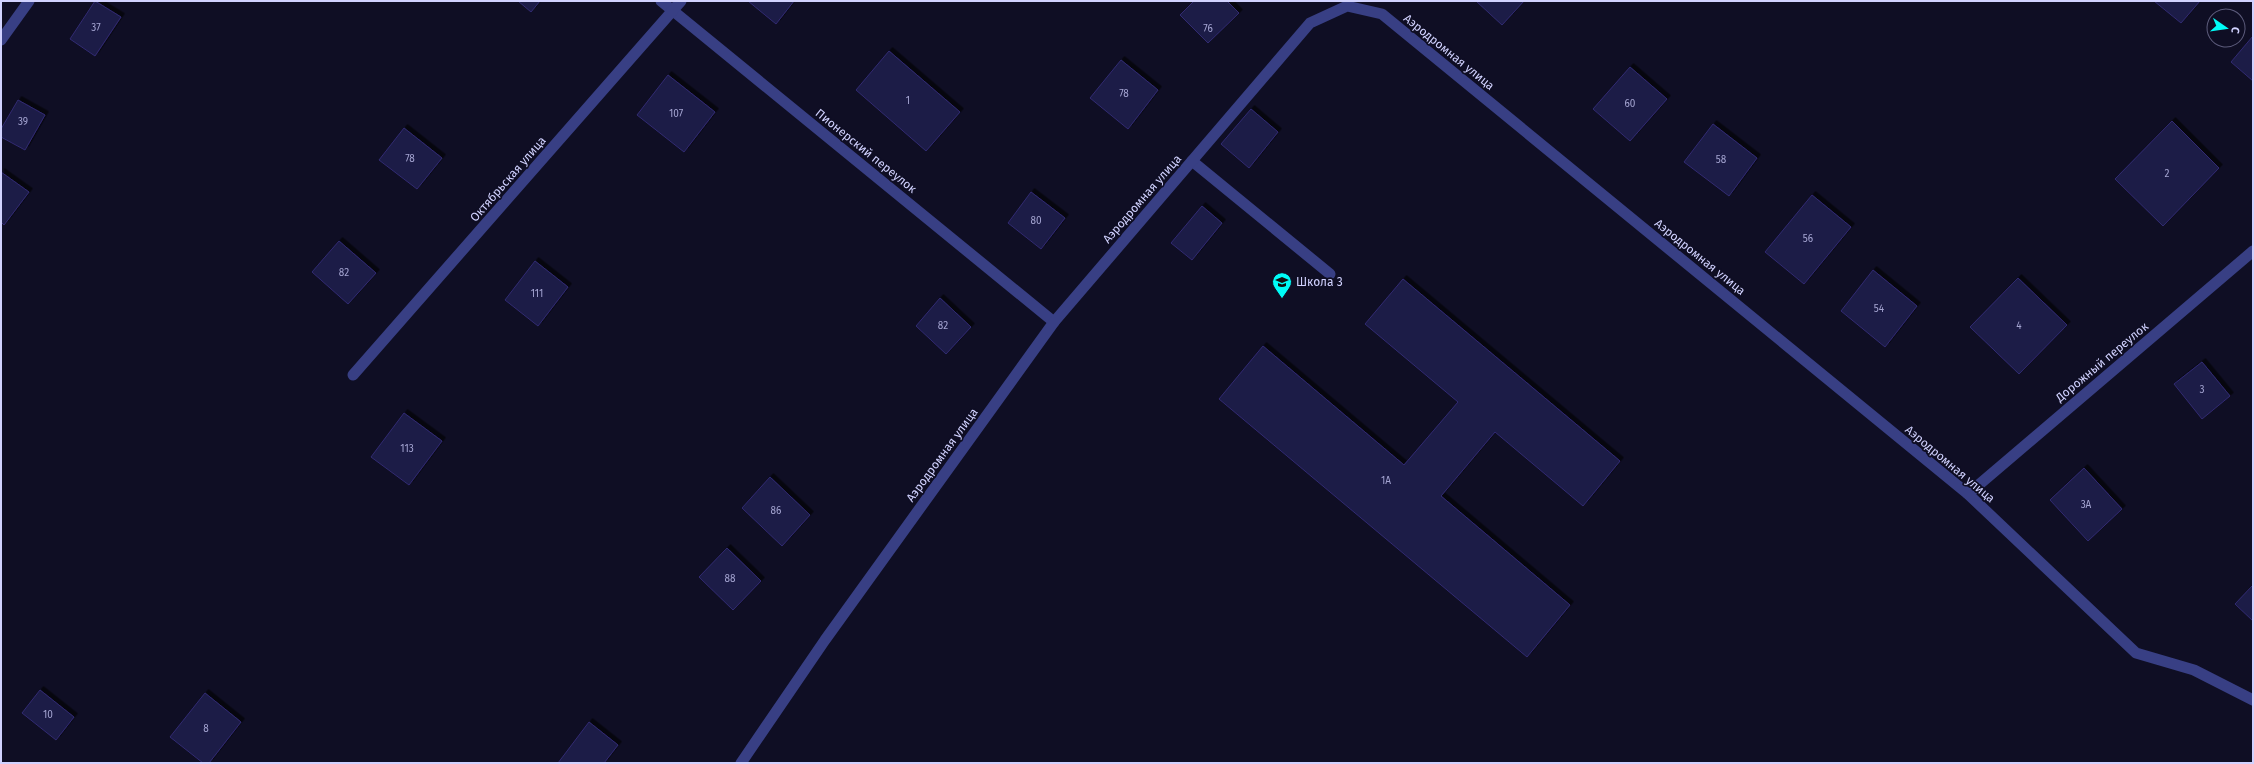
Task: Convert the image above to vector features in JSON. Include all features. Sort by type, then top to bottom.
[{"type":"street","points":[[1,40],[29,1]]},
{"type":"street","name":"Пионерский переулок","points":[[661,1],[1054,322]]},
{"type":"street","name":"Октябрьская улица","points":[[353,375],[681,1]]},
{"type":"street","name":"Аэродромная улица","points":[[741,763],[825,640],[1054,322],[1310,23],[1347,6],[1382,14],[1968,494],[2136,653],[2194,670],[2253,700]]},
{"type":"street","points":[[1192,161],[1330,274]]},
{"type":"street","name":"Дорожный переулок","points":[[1968,494],[2253,251]]},
{"type":"building","points":[[95,1],[121,17],[95,56],[70,39]]},
{"type":"building","points":[[518,1],[540,1],[531,12]]},
{"type":"building","points":[[748,1],[794,1],[776,24]]},
{"type":"building","points":[[1194,1],[1227,1],[1239,13],[1208,43],[1180,15]]},
{"type":"building","points":[[1476,1],[1524,1],[1502,25]]},
{"type":"building","points":[[2154,1],[2200,1],[2181,23]]},
{"type":"building","points":[[2253,36],[2253,81],[2231,62],[2243,48],[2246,48],[2246,44]]},
{"type":"building","points":[[889,51],[960,112],[926,151],[856,90]]},
{"type":"building","points":[[1121,60],[1158,90],[1128,129],[1090,98]]},
{"type":"building","points":[[1630,67],[1667,99],[1630,141],[1593,109]]},
{"type":"building","points":[[668,75],[715,112],[684,152],[637,115]]},
{"type":"building","points":[[18,100],[45,115],[25,150],[1,137],[1,129]]},
{"type":"building","points":[[1251,109],[1278,132],[1249,168],[1221,144]]},
{"type":"building","points":[[2172,121],[2219,168],[2163,226],[2115,179]]},
{"type":"building","points":[[1713,124],[1757,158],[1729,196],[1684,162]]},
{"type":"building","points":[[404,128],[442,158],[417,189],[379,160]]},
{"type":"building","points":[[1,172],[29,192],[4,225],[1,222]]},
{"type":"building","points":[[1031,192],[1065,218],[1041,249],[1008,223]]},
{"type":"building","points":[[1812,195],[1851,227],[1804,284],[1765,252]]},
{"type":"building","points":[[1202,206],[1222,223],[1192,260],[1171,243]]},
{"type":"building","points":[[339,241],[376,273],[348,304],[312,272]]},
{"type":"building","points":[[535,261],[568,287],[538,326],[505,300]]},
{"type":"building","points":[[1873,270],[1917,306],[1885,347],[1841,311]]},
{"type":"building","points":[[2018,278],[2067,325],[2019,374],[1970,327]]},
{"type":"building","points":[[1403,279],[1620,461],[1583,506],[1495,432],[1441,496],[1570,605],[1527,657],[1219,399],[1263,346],[1404,465],[1458,402],[1365,324]]},
{"type":"building","points":[[940,298],[971,327],[946,354],[916,326]]},
{"type":"building","points":[[2202,362],[2230,396],[2202,419],[2174,384]]},
{"type":"building","points":[[404,413],[442,441],[409,485],[371,457]]},
{"type":"building","points":[[2084,468],[2122,509],[2088,541],[2050,500]]},
{"type":"building","points":[[770,477],[810,515],[782,546],[742,508]]},
{"type":"building","points":[[727,548],[761,581],[733,610],[699,577]]},
{"type":"building","points":[[2253,585],[2253,621],[2235,604]]},
{"type":"building","points":[[40,690],[74,717],[56,740],[22,713]]},
{"type":"building","points":[[205,693],[241,722],[209,763],[203,763],[170,737]]},
{"type":"building","points":[[589,722],[618,745],[604,763],[558,763]]},
{"type":"place","name":"Школа 3","points":[[1282,299]]}]
